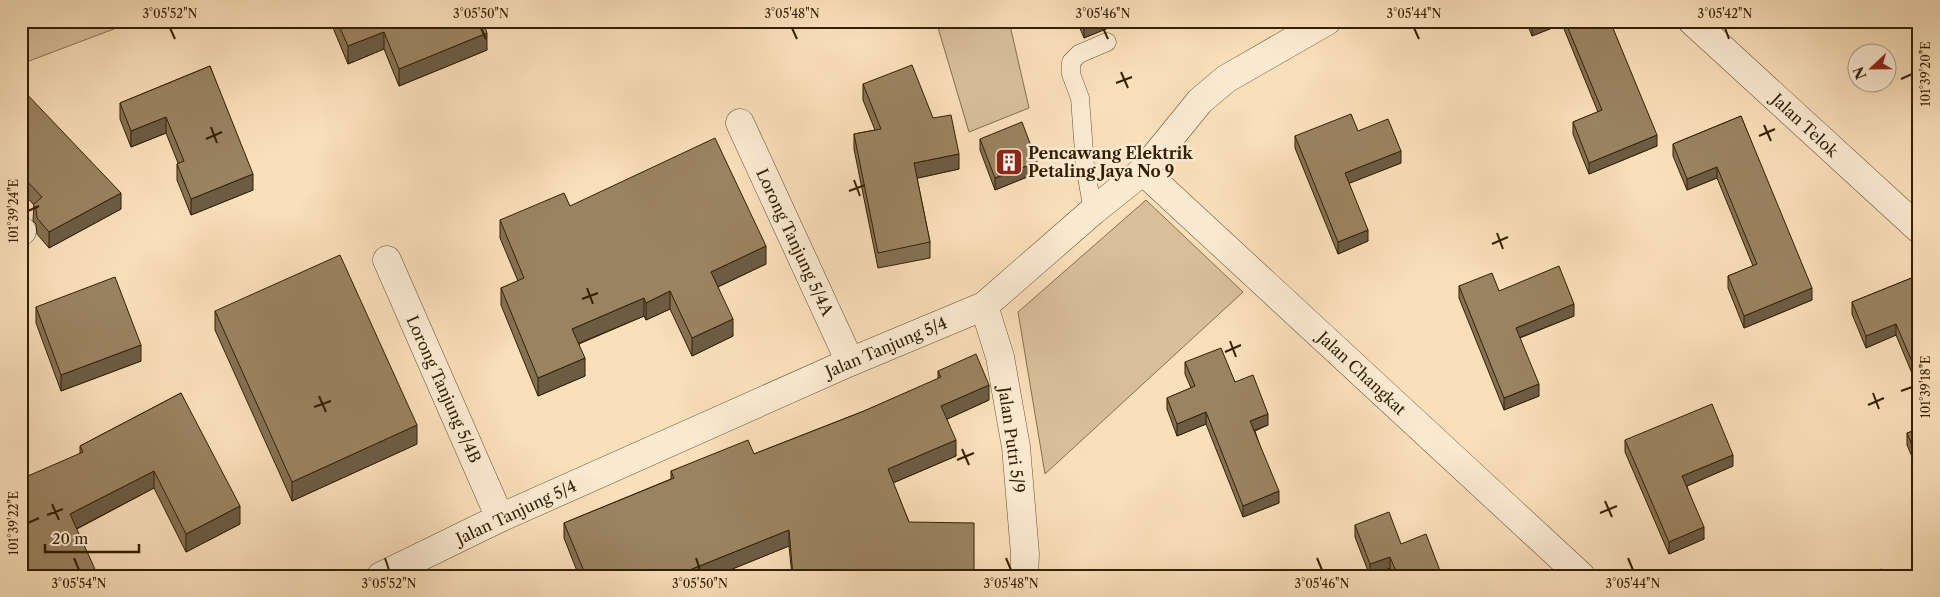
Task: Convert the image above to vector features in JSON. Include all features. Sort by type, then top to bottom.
[{"type":"street","name":"Jalan Tanjung 5/4","points":[[381,576],[500,518],[850,362],[984,306],[1093,211],[1143,171],[1200,101],[1226,79],[1327,21]]},
{"type":"street","name":"Jalan Telok","points":[[1692,21],[1919,229]]},
{"type":"street","name":"Lorong Tanjung 5/4A","points":[[740,123],[850,362]]},
{"type":"street","name":"Jalan Changkat","points":[[1143,171],[1581,576]]},
{"type":"street","name":"Lorong Tanjung 5/4B","points":[[387,260],[500,518]]},
{"type":"street","name":"Jalan Putri 5/9","points":[[984,306],[1000,357],[1016,447],[1025,554],[1024,576]]},
{"type":"lane","points":[[1093,211],[1085,166],[1080,98],[1070,74],[1071,62],[1079,54],[1108,42]]},
{"type":"shaded area","points":[[21,21],[135,21],[29,61],[21,44]]},
{"type":"shaded area","points":[[936,21],[1009,21],[1029,108],[969,132]]},
{"type":"shaded area","points":[[1146,200],[1243,292],[1045,474],[1018,312]]},
{"type":"building","points":[[337,21],[483,21],[487,33],[399,69],[384,32],[348,46]]},
{"type":"building","points":[[1082,21],[1097,21],[1084,27]]},
{"type":"building","points":[[1530,21],[1540,21],[1532,25]]},
{"type":"building","points":[[1565,21],[1610,21],[1657,135],[1589,163],[1573,122],[1602,110]]},
{"type":"building","points":[[912,65],[933,118],[951,115],[959,154],[914,163],[930,242],[878,253],[854,134],[881,129],[863,84]]},
{"type":"building","points":[[210,66],[253,174],[191,199],[177,164],[184,161],[166,117],[131,131],[120,103]]},
{"type":"building","points":[[21,88],[121,193],[49,232],[37,218],[36,208],[33,205],[42,197],[21,175]]},
{"type":"building","points":[[1351,114],[1358,131],[1388,119],[1401,151],[1345,173],[1368,230],[1338,242],[1295,136]]},
{"type":"building","points":[[1741,116],[1812,288],[1744,316],[1728,276],[1757,264],[1717,167],[1687,179],[1673,144]]},
{"type":"building","name":"Pencawang Elektrik Petaling Jaya No 9","points":[[1022,122],[1037,162],[995,178],[980,139]]},
{"type":"building","points":[[715,138],[766,246],[711,272],[733,319],[692,338],[670,291],[646,303],[644,298],[572,329],[585,358],[538,378],[501,288],[524,278],[500,220],[564,193],[570,206]]},
{"type":"building","points":[[340,255],[417,425],[292,482],[215,311]]},
{"type":"building","points":[[1559,266],[1574,304],[1516,328],[1539,384],[1504,398],[1459,286],[1492,273],[1499,291]]},
{"type":"building","points":[[1919,275],[1919,378],[1896,324],[1866,336],[1852,302]]},
{"type":"building","points":[[115,277],[141,345],[61,375],[36,307]]},
{"type":"building","points":[[1221,348],[1235,382],[1253,375],[1268,414],[1250,421],[1279,491],[1243,506],[1206,412],[1177,424],[1167,398],[1195,386],[1185,362]]},
{"type":"building","points":[[976,354],[989,385],[941,406],[956,440],[888,469],[909,522],[974,523],[974,576],[793,576],[789,530],[682,573],[683,576],[586,576],[564,523],[674,478],[671,471],[748,440],[754,454],[864,411],[941,377],[938,371]]},
{"type":"building","points":[[181,393],[240,506],[186,534],[154,471],[70,514],[98,576],[21,576],[21,479],[83,452],[80,446]]},
{"type":"building","points":[[1712,404],[1733,455],[1682,476],[1704,527],[1669,542],[1625,440]]},
{"type":"building","points":[[1919,429],[1919,462],[1907,433]]},
{"type":"building","points":[[1389,512],[1401,544],[1426,534],[1442,576],[1398,576],[1390,557],[1370,564],[1355,525]]},
{"type":"building","points":[[1881,569],[1883,576],[1866,576]]},
{"type":"building","points":[[433,572],[434,576],[426,576]]},
{"type":"place","name":"Pencawang Elektrik Petaling Jaya No 9","points":[[1009,162]]}]
